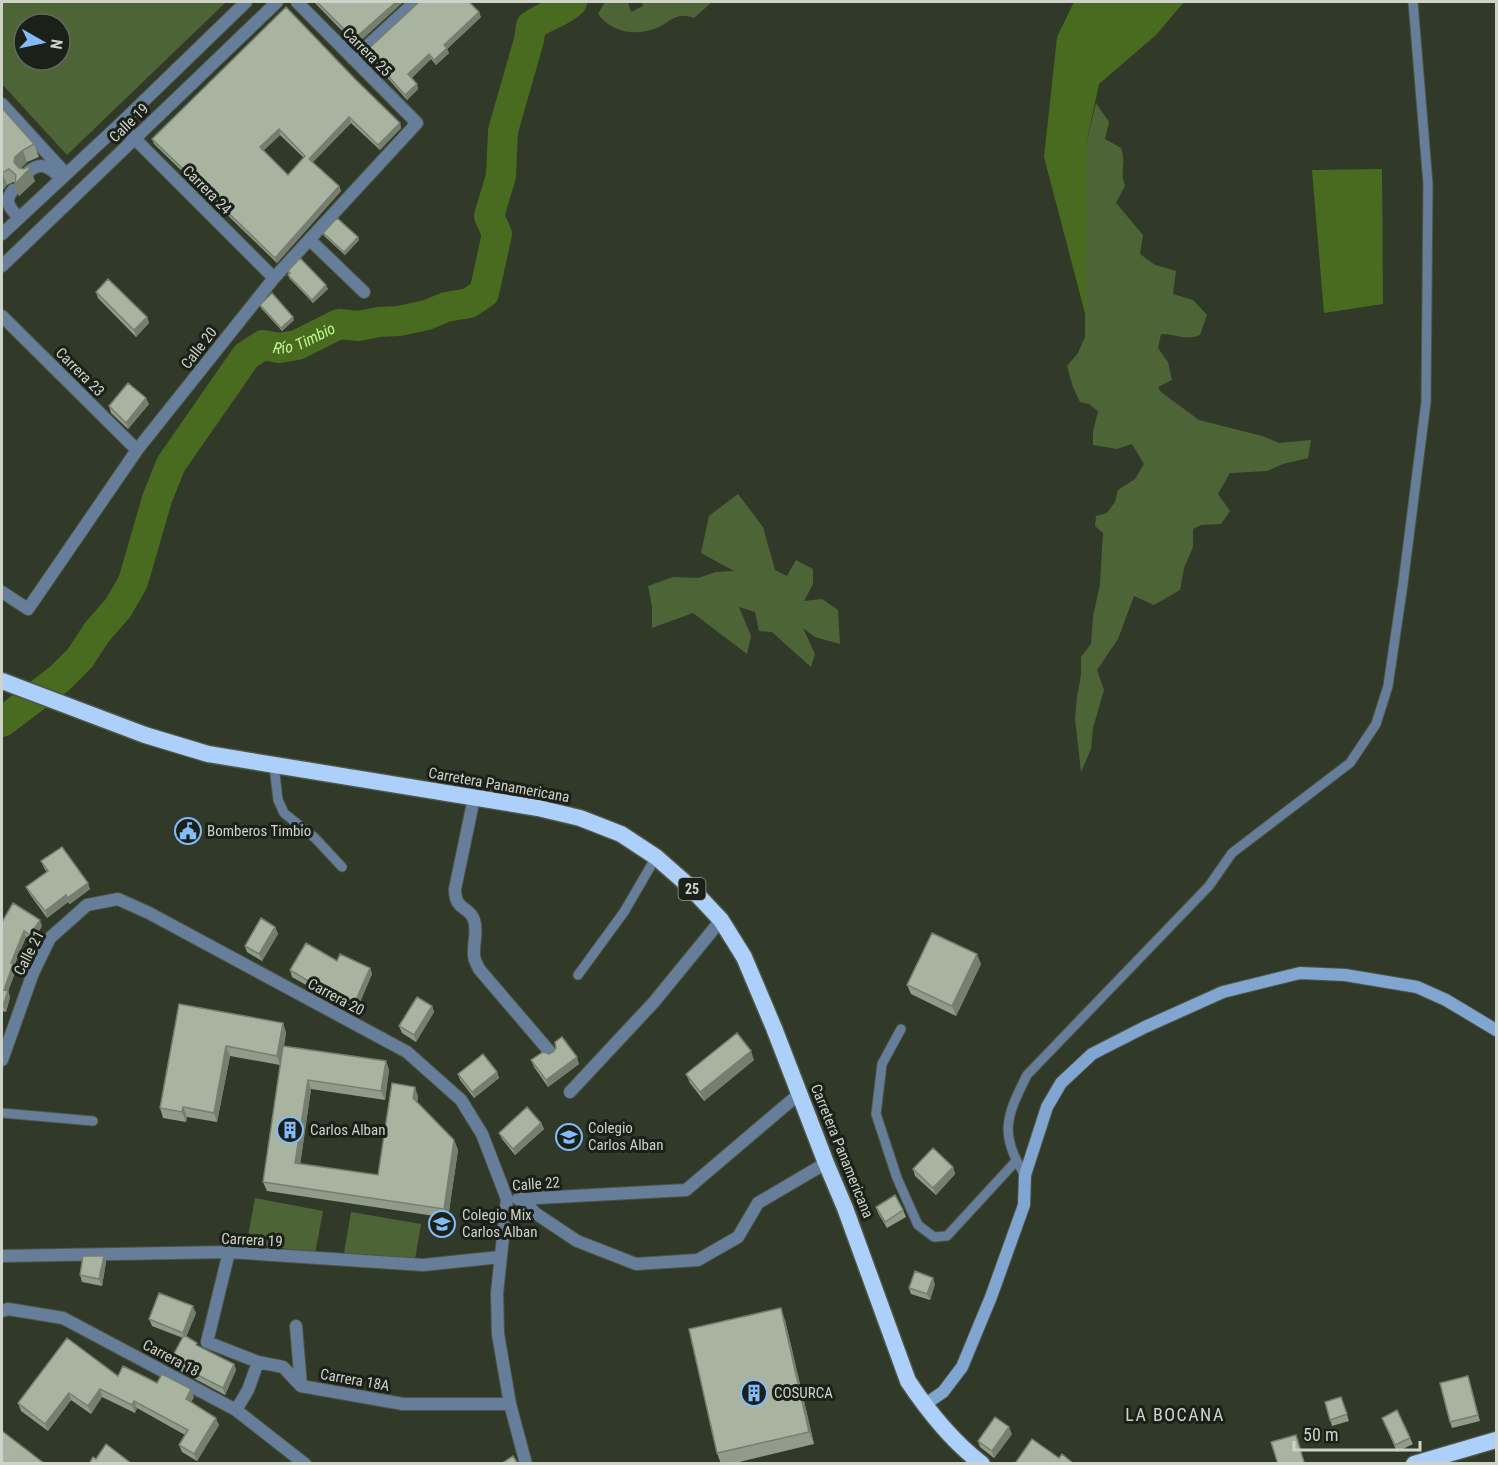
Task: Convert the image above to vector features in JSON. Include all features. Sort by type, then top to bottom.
[{"type":"highway","name":"Carretera Panamericana","points":[[2,681],[145,735],[197,751],[274,766],[538,808],[580,818],[621,834],[656,857],[689,886],[721,920],[744,957],[845,1208],[904,1372],[924,1405],[949,1433],[982,1464]]},
{"type":"highway","points":[[1414,1464],[1497,1440]]},
{"type":"main road","points":[[924,1405],[944,1392],[962,1366],[991,1297],[1024,1205],[1025,1174],[1047,1107],[1061,1083],[1092,1054],[1223,992],[1300,973],[1345,975],[1417,987],[1446,1000],[1497,1030]]},
{"type":"street","name":"Calle 19","points":[[2,234],[246,2]]},
{"type":"street","name":"Calle 19","points":[[2,266],[277,2]]},
{"type":"street","name":"Carrera 25","points":[[297,2],[417,123]]},
{"type":"street","points":[[353,59],[415,2]]},
{"type":"street","points":[[2,104],[64,176]]},
{"type":"street","name":"Calle 20","points":[[2,592],[28,609],[137,450],[274,278],[417,123]]},
{"type":"street","name":"Carrera 24","points":[[120,124],[274,278]]},
{"type":"street","points":[[27,173],[36,166],[45,166],[64,176]]},
{"type":"street","points":[[13,190],[7,201],[8,206],[19,218]]},
{"type":"street","points":[[310,240],[364,292]]},
{"type":"street","name":"Carrera 23","points":[[2,316],[137,450]]},
{"type":"street","points":[[474,798],[455,889],[455,900],[462,909],[472,915],[475,923],[474,957],[479,969],[550,1052]]},
{"type":"street","name":"Carrera 20","points":[[87,905],[118,899],[149,913],[408,1052],[460,1100],[482,1134],[507,1199]]},
{"type":"street","name":"Calle 21","points":[[2,1060],[33,972],[50,938],[87,905]]},
{"type":"street","points":[[570,1092],[654,1002],[721,920]]},
{"type":"street","name":"Calle 22","points":[[526,1464],[510,1404],[498,1334],[497,1293],[507,1199],[686,1190],[799,1094]]},
{"type":"street","points":[[523,1199],[535,1213],[577,1241],[636,1264],[698,1260],[738,1237],[758,1203],[826,1163]]},
{"type":"street","name":"Carrera 19","points":[[2,1256],[229,1252],[423,1265],[500,1257]]},
{"type":"street","name":"Carrera 18A","points":[[229,1252],[207,1342],[258,1362],[283,1367],[302,1386],[403,1404],[510,1404]]},
{"type":"street","name":"Carrera 18","points":[[5,1310],[63,1318],[236,1410],[305,1464]]},
{"type":"street","points":[[296,1326],[302,1386]]},
{"type":"street","points":[[236,1410],[248,1390],[258,1362]]},
{"type":"lane","points":[[1025,1174],[1010,1146],[1007,1125],[1011,1106],[1026,1075],[1209,886],[1232,853],[1350,763],[1376,724],[1390,674],[1426,402],[1428,184],[1413,2]]},
{"type":"lane","points":[[274,766],[278,800],[284,813],[315,838],[342,867]]},
{"type":"lane","points":[[578,975],[624,912],[656,857]]},
{"type":"lane","points":[[901,1029],[882,1064],[876,1114],[897,1178],[918,1225],[934,1237],[947,1236],[1016,1161]]},
{"type":"lane","points":[[2,1113],[93,1121]]},
{"type":"shaded area","points":[[2,2],[226,2],[67,155],[2,84]]},
{"type":"shaded area","points":[[605,2],[628,2],[631,12],[643,6],[642,2],[712,2],[694,18],[680,16],[651,30],[634,32],[610,25],[598,14]]},
{"type":"shaded area","points":[[1074,2],[1184,2],[1156,35],[1099,84],[1086,145],[1086,317],[1044,157],[1057,37]]},
{"type":"shaded area","points":[[1096,103],[1109,122],[1105,139],[1121,148],[1125,186],[1116,203],[1143,235],[1140,254],[1155,265],[1176,271],[1173,294],[1193,300],[1207,315],[1200,335],[1184,337],[1161,334],[1158,348],[1168,362],[1172,380],[1158,387],[1161,392],[1199,420],[1262,436],[1279,443],[1311,440],[1308,458],[1283,464],[1267,471],[1230,473],[1218,494],[1230,511],[1221,524],[1201,525],[1193,529],[1193,547],[1184,568],[1180,590],[1154,605],[1134,596],[1118,639],[1097,670],[1104,690],[1093,728],[1091,749],[1081,772],[1075,719],[1081,657],[1091,644],[1093,617],[1100,584],[1103,533],[1095,526],[1096,516],[1107,513],[1115,502],[1118,490],[1135,479],[1144,464],[1132,444],[1117,449],[1093,445],[1093,432],[1098,411],[1089,404],[1080,402],[1067,366],[1078,353],[1085,337],[1086,145]]},
{"type":"shaded area","points":[[1382,169],[1383,304],[1324,313],[1312,170]]},
{"type":"shaded area","points":[[738,494],[763,527],[775,570],[787,576],[796,560],[813,569],[813,584],[804,601],[822,599],[838,610],[840,644],[815,637],[803,628],[815,654],[811,667],[772,632],[759,631],[755,612],[739,607],[751,636],[747,654],[693,613],[652,628],[652,606],[648,586],[673,577],[698,578],[716,572],[734,571],[701,553],[709,516]]},
{"type":"shaded area","points":[[255,1198],[323,1211],[315,1254],[247,1242]]},
{"type":"shaded area","points":[[351,1212],[421,1224],[414,1265],[344,1253]]},
{"type":"building","points":[[317,2],[396,2],[354,39]]},
{"type":"building","points":[[419,2],[469,2],[479,12],[444,45],[447,48],[434,60],[429,54],[408,74],[417,84],[405,95],[366,51]]},
{"type":"building","points":[[286,7],[400,123],[378,145],[349,117],[309,159],[339,186],[275,258],[152,139]],"holes":[[[279,129],[305,156],[288,175],[260,147]]]},
{"type":"building","points":[[2,108],[34,144],[15,157],[14,162],[19,168],[24,169],[29,166],[30,168],[15,184],[16,175],[9,169],[2,173]]},
{"type":"building","points":[[337,218],[358,237],[344,252],[323,233]]},
{"type":"building","points":[[300,258],[326,285],[312,300],[288,275],[290,273],[288,271]]},
{"type":"building","points":[[108,279],[147,317],[134,330],[96,292]]},
{"type":"building","points":[[272,293],[293,317],[281,328],[260,305]]},
{"type":"building","points":[[128,383],[146,398],[126,423],[109,406]]},
{"type":"building","points":[[62,847],[88,883],[67,898],[66,895],[45,911],[26,887],[48,871],[41,861]]},
{"type":"building","points":[[13,903],[40,920],[30,935],[24,931],[11,963],[13,964],[4,990],[8,991],[3,1006],[2,922]]},
{"type":"building","points":[[261,918],[275,927],[259,954],[245,946]]},
{"type":"building","points":[[932,933],[977,954],[952,1006],[907,985]]},
{"type":"building","points":[[306,943],[337,961],[340,954],[370,968],[355,1002],[320,988],[290,970]]},
{"type":"building","points":[[417,997],[432,1006],[414,1035],[399,1026]]},
{"type":"building","points":[[179,1004],[283,1023],[277,1056],[226,1046],[214,1113],[183,1107],[182,1112],[160,1108]]},
{"type":"building","points":[[737,1033],[751,1051],[700,1092],[686,1074]]},
{"type":"building","points":[[562,1037],[577,1057],[546,1080],[531,1060],[543,1052],[549,1054],[553,1052],[556,1048],[555,1042]]},
{"type":"building","name":"Carlos Alban","points":[[283,1046],[386,1061],[381,1091],[308,1080],[295,1163],[378,1175],[392,1083],[415,1087],[413,1098],[454,1140],[444,1209],[263,1182]]},
{"type":"building","points":[[483,1054],[497,1072],[472,1092],[458,1074]]},
{"type":"building","points":[[527,1107],[541,1123],[513,1149],[499,1133]]},
{"type":"building","points":[[933,1148],[953,1167],[933,1188],[913,1169]]},
{"type":"building","points":[[895,1195],[903,1210],[885,1222],[876,1207]]},
{"type":"building","points":[[83,1256],[104,1256],[99,1279],[80,1275]]},
{"type":"building","points":[[915,1271],[933,1278],[927,1294],[909,1288]]},
{"type":"building","points":[[159,1293],[193,1306],[183,1333],[149,1319]]},
{"type":"building","name":"COSURCA","points":[[781,1308],[809,1432],[717,1453],[689,1329]]},
{"type":"building","points":[[184,1335],[197,1343],[196,1345],[234,1364],[223,1388],[170,1361]]},
{"type":"building","points":[[67,1338],[118,1376],[123,1366],[157,1383],[162,1374],[191,1389],[186,1399],[216,1418],[194,1454],[179,1445],[188,1430],[134,1401],[132,1405],[100,1389],[88,1406],[69,1393],[45,1424],[18,1403]]},
{"type":"building","points":[[1468,1376],[1478,1415],[1450,1422],[1440,1383]]},
{"type":"building","points":[[1341,1397],[1347,1414],[1330,1420],[1325,1402]]},
{"type":"building","points":[[1397,1410],[1410,1438],[1395,1445],[1382,1418]]},
{"type":"building","points":[[995,1417],[1009,1427],[992,1451],[978,1441]]},
{"type":"building","points":[[2,1431],[45,1464],[2,1464]]},
{"type":"building","points":[[1296,1435],[1304,1462],[1278,1464],[1271,1442]]},
{"type":"building","points":[[1032,1439],[1059,1458],[1062,1454],[1074,1464],[1019,1464],[1016,1462]]},
{"type":"building","points":[[106,1444],[132,1464],[89,1464],[93,1457],[96,1459]]},
{"type":"building","points":[[513,1456],[518,1464],[501,1464]]},
{"type":"waterway","name":"Río Timbio","points":[[2,722],[59,679],[80,658],[97,632],[118,608],[133,582],[157,499],[171,464],[246,356],[263,345],[279,348],[297,345],[339,324],[358,326],[399,321],[427,315],[446,307],[469,303],[484,293],[497,234],[489,216],[501,176],[503,131],[531,26],[572,2]]},
{"type":"place","name":"Bomberos Timbio","points":[[188,831]]},
{"type":"place","name":"Carlos Alban","points":[[290,1130]]},
{"type":"place","name":"Colegio Carlos Alban","points":[[569,1137]]},
{"type":"place","name":"Colegio Mix Carlos Alban","points":[[442,1224]]},
{"type":"place","name":"COSURCA","points":[[754,1393]]},
{"type":"district","name":"LA BOCANA","points":[[1175,1415]]}]
